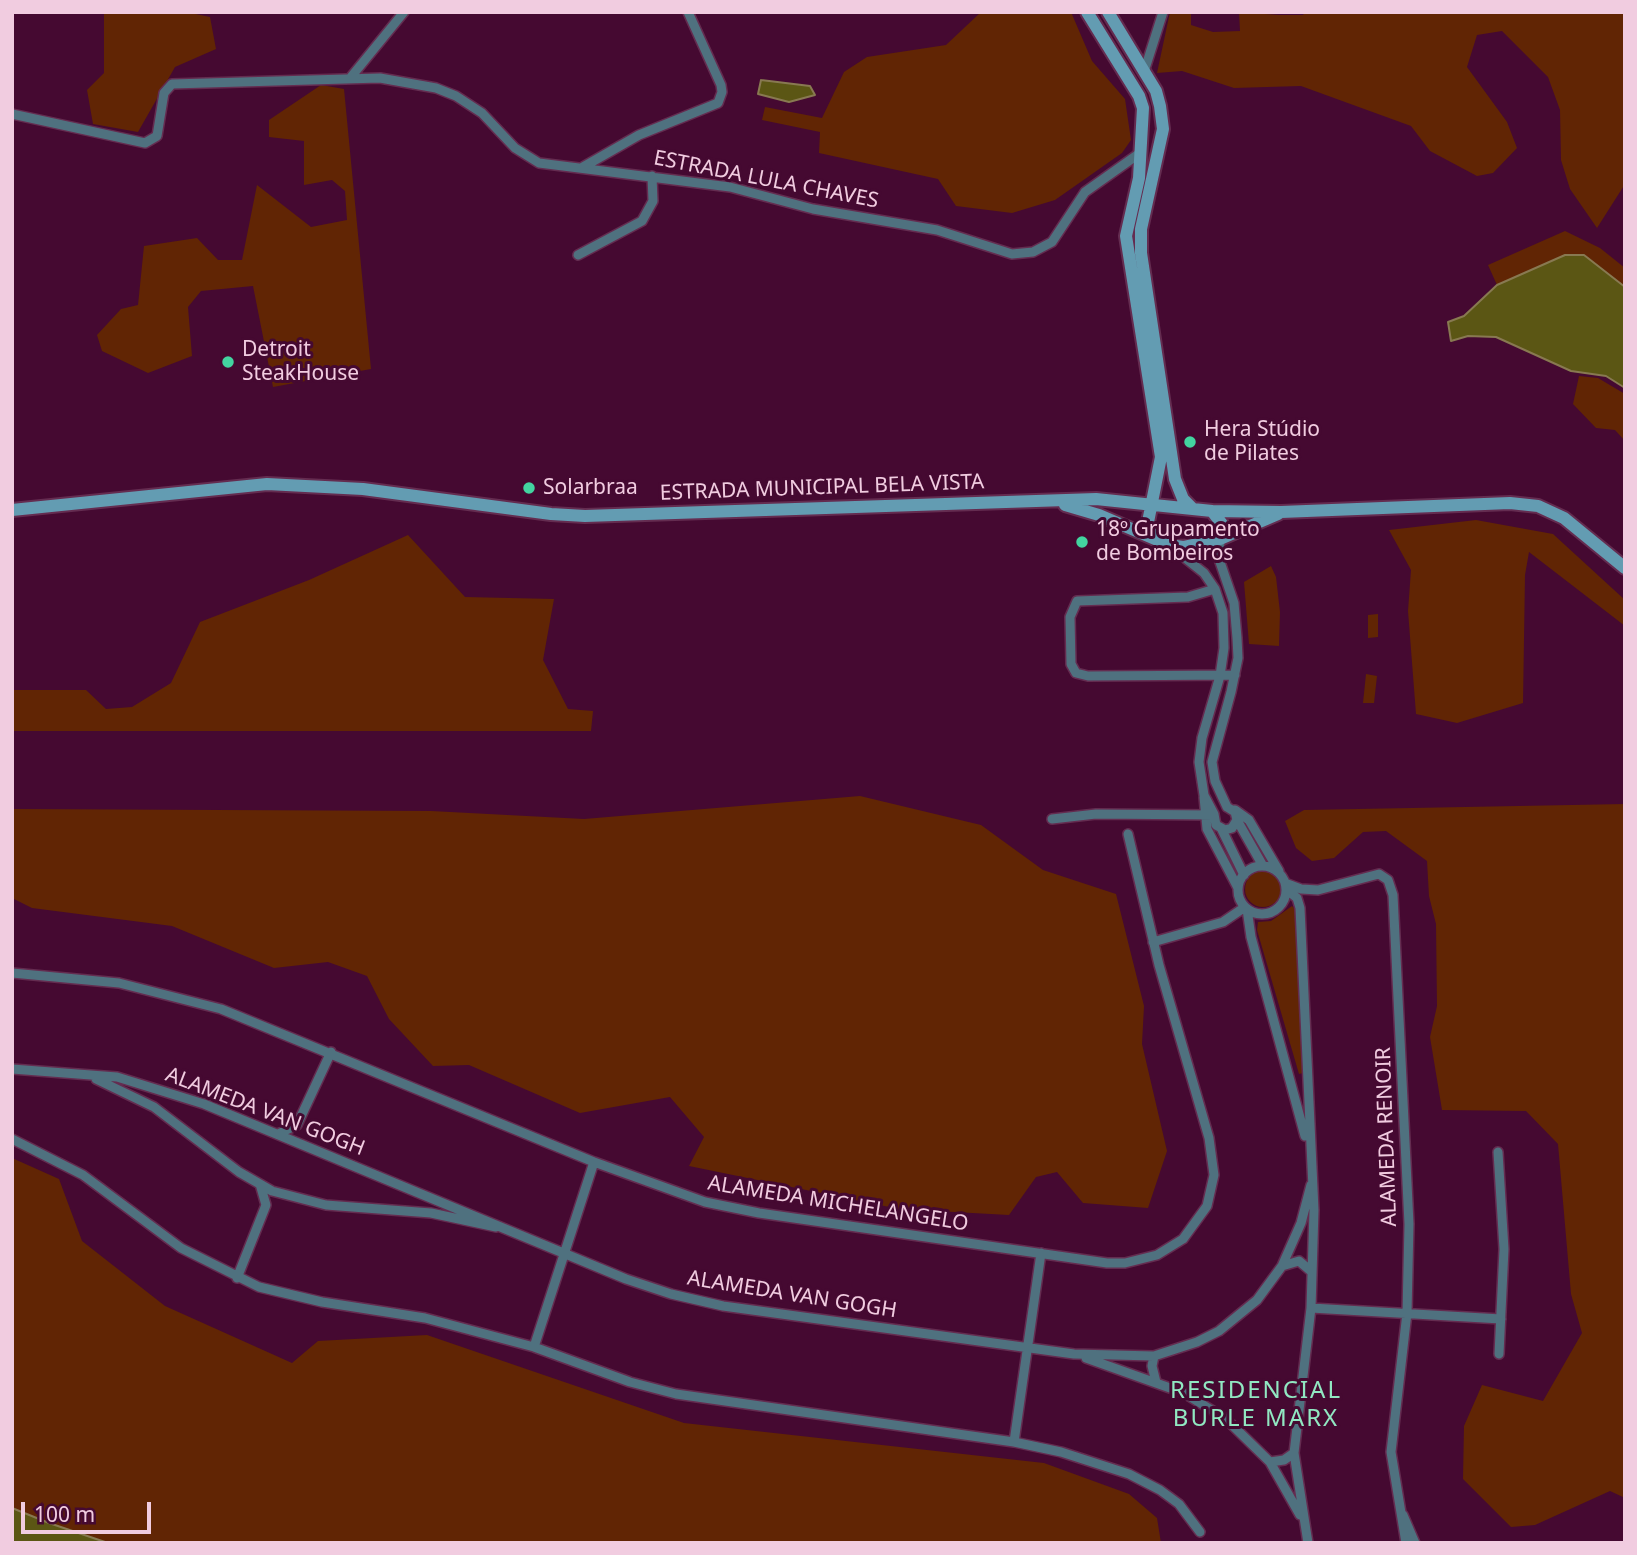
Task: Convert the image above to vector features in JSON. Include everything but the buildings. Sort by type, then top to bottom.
[{"type":"main road","points":[[1087,12],[1141,102],[1153,113],[1160,106]]},
{"type":"main road","points":[[1108,12],[1156,90],[1160,106],[1163,129],[1141,229],[1141,253],[1175,479],[1183,499],[1192,509]]},
{"type":"main road","points":[[1156,90],[1147,89],[1141,102],[1139,178],[1126,236],[1161,457],[1150,503],[1149,526],[1168,545]]},
{"type":"main road","name":"ESTRADA MUNICIPAL BELA VISTA","points":[[12,510],[267,484],[363,489],[551,514],[585,516],[1113,499],[1212,511],[1282,512],[1425,507],[1461,503],[1538,506],[1564,518],[1625,568]]},
{"type":"main road","points":[[1047,501],[1099,515],[1168,545],[1193,546],[1220,540],[1282,512]]},
{"type":"main road","name":"ESTRADA MUNICIPAL BELA VISTA","points":[[1425,507],[1542,515],[1563,527],[1625,578]]},
{"type":"main road","points":[[1212,511],[1222,524],[1220,540]]},
{"type":"street","points":[[351,77],[404,12]]},
{"type":"street","points":[[583,167],[639,135],[718,103],[723,92],[721,85],[688,12]]},
{"type":"street","points":[[1144,72],[1163,12]]},
{"type":"street","name":"ESTRADA LULA CHAVES","points":[[12,114],[145,143],[157,136],[164,93],[172,84],[380,78],[436,88],[470,104],[515,148],[532,160],[546,164],[730,187],[813,209],[937,230],[1022,255],[1044,248],[1052,242],[1085,192],[1140,153]]},
{"type":"street","points":[[1124,166],[1132,168],[1139,178]]},
{"type":"street","points":[[578,255],[642,221],[653,201],[652,176]]},
{"type":"street","points":[[1220,540],[1220,565],[1230,589],[1237,620],[1235,675],[1212,762],[1215,781],[1228,807],[1235,812],[1263,866],[1284,883],[1285,898],[1276,910],[1262,914],[1246,908]]},
{"type":"street","points":[[1168,545],[1194,563],[1214,589],[1225,629],[1220,676],[1200,749],[1204,795],[1214,822],[1222,830],[1244,875]]},
{"type":"street","points":[[1214,589],[1188,597],[1080,599],[1074,604],[1070,617],[1071,664],[1076,673],[1088,676],[1235,675]]},
{"type":"street","points":[[1052,820],[1084,814],[1211,815],[1228,807]]},
{"type":"street","points":[[1228,807],[1249,820],[1299,905],[1308,1077],[1312,1272],[1311,1308],[1294,1453],[1308,1543]]},
{"type":"street","points":[[1211,815],[1211,840],[1246,908],[1251,937],[1291,1079],[1310,1162]]},
{"type":"street","points":[[1222,830],[1232,828],[1237,820]]},
{"type":"street","name":"ALAMEDA MICHELANGELO","points":[[12,973],[119,983],[177,995],[255,1020],[594,1162],[683,1195],[729,1208],[1107,1263],[1142,1260],[1157,1255],[1183,1239],[1207,1206],[1213,1189],[1213,1159],[1153,942],[1128,834]]},
{"type":"street","points":[[1238,888],[1244,875],[1263,866]]},
{"type":"street","name":"ALAMEDA RENOIR","points":[[1284,883],[1301,889],[1318,890],[1379,874],[1388,880],[1393,895],[1409,1212],[1407,1313],[1391,1452],[1397,1500]]},
{"type":"street","points":[[1153,942],[1223,922],[1246,908]]},
{"type":"street","points":[[278,1134],[297,1125],[331,1052]]},
{"type":"street","name":"ALAMEDA VAN GOGH","points":[[12,1069],[75,1072],[153,1087],[304,1144],[626,1279],[697,1300],[1074,1354]]},
{"type":"street","name":"ALAMEDA VAN GOGH","points":[[75,1072],[147,1103],[239,1172],[283,1194],[340,1207],[431,1213],[514,1231]]},
{"type":"street","points":[[1291,1079],[1299,1081],[1308,1077]]},
{"type":"street","points":[[147,1103],[153,1087]]},
{"type":"street","points":[[297,1125],[304,1144]]},
{"type":"street","points":[[12,1139],[83,1175],[181,1248],[237,1278],[286,1294],[405,1314],[534,1348],[629,1382],[676,1394],[1014,1441],[1062,1452],[1129,1474],[1179,1504],[1200,1532]]},
{"type":"street","points":[[1498,1152],[1504,1249],[1499,1354]]},
{"type":"street","points":[[534,1348],[594,1162]]},
{"type":"street","points":[[260,1184],[266,1205]]},
{"type":"street","points":[[1074,1354],[1154,1356],[1197,1342],[1219,1331],[1257,1300],[1283,1266],[1301,1223],[1311,1185]]},
{"type":"street","points":[[237,1278],[266,1205],[283,1194]]},
{"type":"street","points":[[431,1213],[434,1199]]},
{"type":"street","points":[[1014,1441],[1041,1253]]},
{"type":"street","points":[[1283,1266],[1300,1261],[1312,1272]]},
{"type":"street","points":[[1311,1308],[1501,1319]]},
{"type":"street","points":[[1074,1354],[1184,1393],[1226,1419],[1270,1462],[1291,1496],[1306,1532]]},
{"type":"street","points":[[1154,1356],[1152,1366],[1156,1382]]},
{"type":"street","points":[[1270,1462],[1284,1460],[1294,1453]]},
{"type":"street","points":[[1397,1500],[1406,1543]]},
{"type":"street","points":[[1397,1500],[1415,1543]]},
{"type":"shaded area","points":[[104,12],[186,12],[210,17],[216,49],[175,67],[138,132],[93,124],[87,90],[104,73]]},
{"type":"shaded area","points":[[981,12],[1071,12],[1092,61],[1125,99],[1131,140],[1122,153],[1055,200],[1012,213],[956,206],[938,179],[819,153],[820,132],[762,120],[765,107],[822,118],[844,72],[867,57],[946,45]]},
{"type":"shaded area","points":[[1170,12],[1191,12],[1191,25],[1213,32],[1240,31],[1239,12],[1303,15],[1305,12],[1625,12],[1625,184],[1597,228],[1570,189],[1561,160],[1560,110],[1548,77],[1502,31],[1477,35],[1467,67],[1507,122],[1517,148],[1493,173],[1477,176],[1430,151],[1411,126],[1301,86],[1234,88],[1182,71],[1157,73]]},
{"type":"shaded area","points":[[761,80],[810,86],[815,95],[789,102],[758,94]]},
{"type":"shaded area","points":[[321,85],[344,89],[371,369],[273,387],[253,286],[201,291],[188,307],[192,356],[148,373],[102,351],[97,335],[121,309],[138,305],[144,246],[197,238],[218,260],[242,260],[257,185],[311,227],[347,220],[345,191],[332,180],[304,185],[304,141],[269,137],[269,120]]},
{"type":"shaded area","points":[[1565,231],[1600,248],[1625,268],[1625,287],[1584,255],[1565,255],[1497,285],[1488,265]]},
{"type":"shaded area","points":[[1565,255],[1584,255],[1625,287],[1625,388],[1606,376],[1571,371],[1496,337],[1468,336],[1451,341],[1448,322],[1464,316],[1497,285]]},
{"type":"shaded area","points":[[1579,376],[1598,378],[1625,394],[1625,441],[1615,430],[1596,428],[1573,404]]},
{"type":"shaded area","points":[[1476,520],[1553,534],[1625,600],[1625,626],[1529,552],[1525,575],[1523,703],[1457,723],[1416,714],[1408,611],[1411,570],[1389,530]]},
{"type":"shaded area","points":[[408,535],[465,597],[554,599],[543,660],[568,709],[593,711],[591,731],[12,731],[12,690],[86,690],[106,709],[132,707],[171,683],[200,622],[309,580]]},
{"type":"shaded area","points":[[1271,566],[1276,577],[1280,612],[1279,646],[1249,644],[1244,582]]},
{"type":"shaded area","points":[[1378,614],[1378,637],[1368,638],[1368,615]]},
{"type":"shaded area","points":[[1366,674],[1377,676],[1374,703],[1363,703]]},
{"type":"shaded area","points":[[860,796],[981,825],[1043,870],[1116,894],[1144,1006],[1142,1044],[1167,1151],[1148,1208],[1083,1203],[1057,1172],[1036,1177],[1009,1215],[899,1209],[689,1166],[704,1137],[670,1097],[580,1113],[469,1065],[433,1066],[389,1019],[367,976],[328,962],[274,968],[172,926],[32,908],[12,898],[12,809],[431,811],[584,819]]},
{"type":"shaded area","points":[[1625,804],[1625,1498],[1610,1491],[1535,1525],[1511,1527],[1463,1479],[1464,1426],[1482,1385],[1543,1401],[1582,1333],[1571,1294],[1558,1144],[1526,1111],[1442,1110],[1430,1037],[1437,1006],[1436,924],[1429,896],[1427,861],[1386,831],[1363,832],[1334,858],[1312,861],[1296,848],[1285,821],[1304,810]]},
{"type":"shaded area","points":[[1263,871],[1276,876],[1281,889],[1276,902],[1263,907],[1250,902],[1245,889],[1250,876]]},
{"type":"shaded area","points":[[1292,906],[1296,910],[1303,1073],[1299,1074],[1257,930],[1258,922],[1271,921]]},
{"type":"shaded area","points":[[12,1158],[59,1179],[82,1241],[165,1306],[292,1363],[318,1341],[427,1335],[684,1423],[1044,1463],[1129,1494],[1157,1518],[1161,1543],[108,1543],[12,1508]]},
{"type":"shaded area","points":[[12,1508],[49,1523],[108,1543],[12,1543]]},
{"type":"place","name":"Detroit SteakHouse","points":[[228,362]]},
{"type":"place","name":"Hera Stúdio de Pilates","points":[[1190,442]]},
{"type":"place","name":"Solarbraa","points":[[529,488]]},
{"type":"place","name":"18º Grupamento de Bombeiros","points":[[1082,542]]},
{"type":"district","name":"RESIDENCIAL BURLE MARX","points":[[1256,1405]]}]
